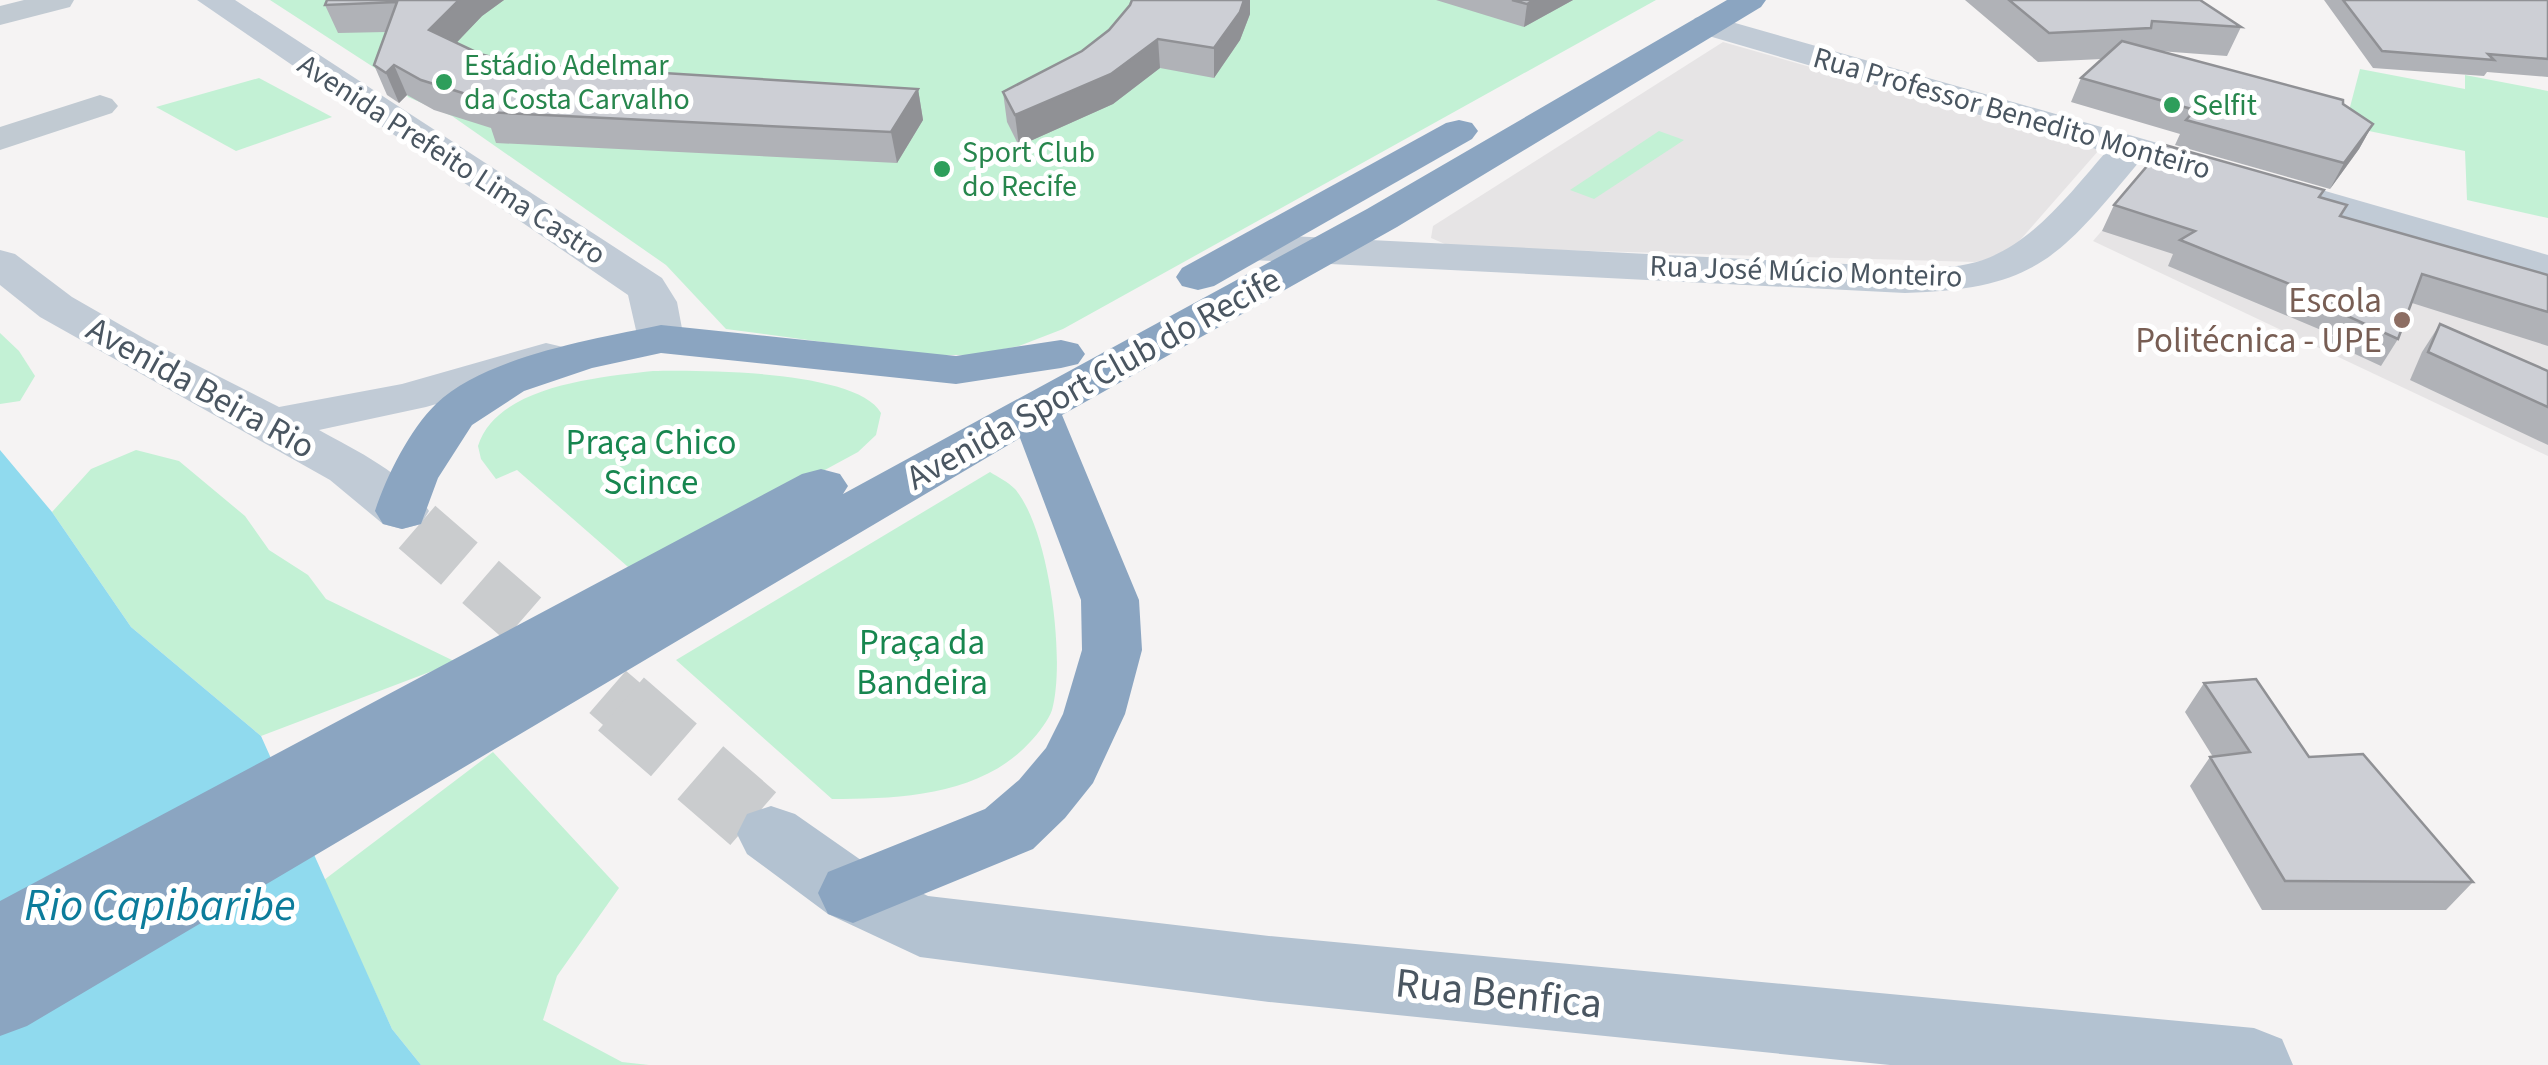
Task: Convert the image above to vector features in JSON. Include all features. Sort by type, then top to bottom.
[{"type":"highway","name":"Avenida Sport Club do Recife","points":[[410,737],[1252,246],[1702,13],[1750,0]]},
{"type":"highway","name":"Avenida Sport Club do Recife","points":[[410,737],[1034,408],[1352,235],[1702,13]]},
{"type":"highway","points":[[410,519],[412,478],[454,415],[507,381],[659,327],[956,370],[1061,354]]},
{"type":"highway","points":[[852,893],[1009,828],[1042,799],[1070,765],[1094,714],[1112,650],[1110,600],[1034,408]]},
{"type":"highway","points":[[0,937],[410,737]]},
{"type":"highway","points":[[0,1002],[410,737]]},
{"type":"main road","name":"Rua Benfica","points":[[771,834],[852,893],[920,926],[1825,1026],[2254,1065]]},
{"type":"street","points":[[0,16],[59,0]]},
{"type":"street","name":"Avenida Prefeito Lima Castro","points":[[213,0],[646,286],[659,327]]},
{"type":"street","name":"Rua Professor Benedito Monteiro","points":[[1702,13],[2131,147],[2548,269]]},
{"type":"street","points":[[0,139],[100,106]]},
{"type":"street","name":"Rua José Múcio Monteiro","points":[[1252,246],[1352,235],[1432,254],[1905,280],[1972,277],[2018,262],[2056,232],[2131,147]]},
{"type":"street","name":"Avenida Beira Rio","points":[[0,263],[70,315],[348,468],[410,519]]},
{"type":"street","points":[[272,424],[409,397],[659,327]]},
{"type":"shaded area","points":[[1723,42],[2099,150],[2007,255],[1975,262],[1452,247],[1431,238],[1433,226]]},
{"type":"shaded area","name":"Escola Politécnica - UPE","points":[[2156,168],[2548,282],[2548,456],[2093,241]]},
{"type":"green space","name":"Sport Club do Recife","points":[[270,0],[1656,0],[1063,329],[1019,346],[973,355],[919,355],[726,329],[666,265],[452,116],[408,97],[401,85]]},
{"type":"green space","points":[[2360,69],[2465,89],[2465,75],[2548,91],[2548,218],[2467,200],[2465,151],[2345,126]]},
{"type":"green space","points":[[259,78],[332,117],[236,151],[156,107]]},
{"type":"green space","points":[[1659,131],[1684,140],[1594,199],[1570,190]]},
{"type":"green space","points":[[0,333],[19,351],[35,376],[20,401],[0,404]]},
{"type":"green space","name":"Praça Chico Scince","points":[[653,371],[776,376],[842,388],[866,399],[881,413],[876,435],[858,452],[635,573],[517,470],[496,479],[481,459],[478,446],[489,426],[506,409],[528,397],[580,381]]},
{"type":"green space","points":[[136,450],[179,461],[245,516],[269,550],[308,575],[326,599],[456,662],[261,736],[131,627],[52,512],[91,469]]},
{"type":"green space","name":"Praça da Bandeira","points":[[990,472],[1015,489],[1037,533],[1052,595],[1057,660],[1056,688],[1046,722],[1011,759],[989,773],[938,791],[832,799],[676,660]]},
{"type":"green space","points":[[493,752],[619,888],[557,976],[543,1020],[622,1062],[649,1065],[421,1065],[392,1029],[324,880]]},
{"type":"water","name":"Rio Capibaribe","points":[[0,450],[52,512],[131,627],[261,736],[392,1029],[421,1065],[0,1065]]},
{"type":"building","points":[[327,0],[459,0],[429,30],[480,54],[519,64],[918,89],[891,132],[484,112],[495,103],[421,80],[394,65],[386,73],[374,65],[397,2],[325,5]]},
{"type":"building","points":[[1132,0],[1244,0],[1214,48],[1158,39],[1111,74],[1015,115],[1003,92],[1082,51],[1109,30]]},
{"type":"building","points":[[2009,0],[2200,0],[2241,27],[2152,21],[2151,28],[2049,33]]},
{"type":"building","points":[[2343,0],[2548,0],[2548,59],[2488,54],[2494,60],[2382,51]]},
{"type":"building","points":[[2122,41],[2343,100],[2343,104],[2373,124],[2344,163],[2186,120],[2195,110],[2081,78]]},
{"type":"building","points":[[2165,145],[2324,190],[2319,197],[2347,205],[2340,216],[2548,275],[2548,312],[2422,274],[2398,339],[2345,315],[2352,309],[2180,240],[2195,231],[2114,205]]},
{"type":"building","points":[[2440,324],[2548,371],[2548,407],[2428,352]]},
{"type":"building","points":[[2256,679],[2309,757],[2363,754],[2473,882],[2285,881],[2210,757],[2250,752],[2204,683]]},
{"type":"tunnel","points":[[417,527],[624,706]]},
{"type":"tunnel","points":[[621,704],[771,834]]},
{"type":"place","name":"Estádio Adelmar da Costa Carvalho","points":[[444,82]]},
{"type":"place","name":"Selfit","points":[[2172,105]]},
{"type":"place","name":"Sport Club do Recife","points":[[942,169]]},
{"type":"place","name":"Escola Politécnica - UPE","points":[[2402,320]]}]
